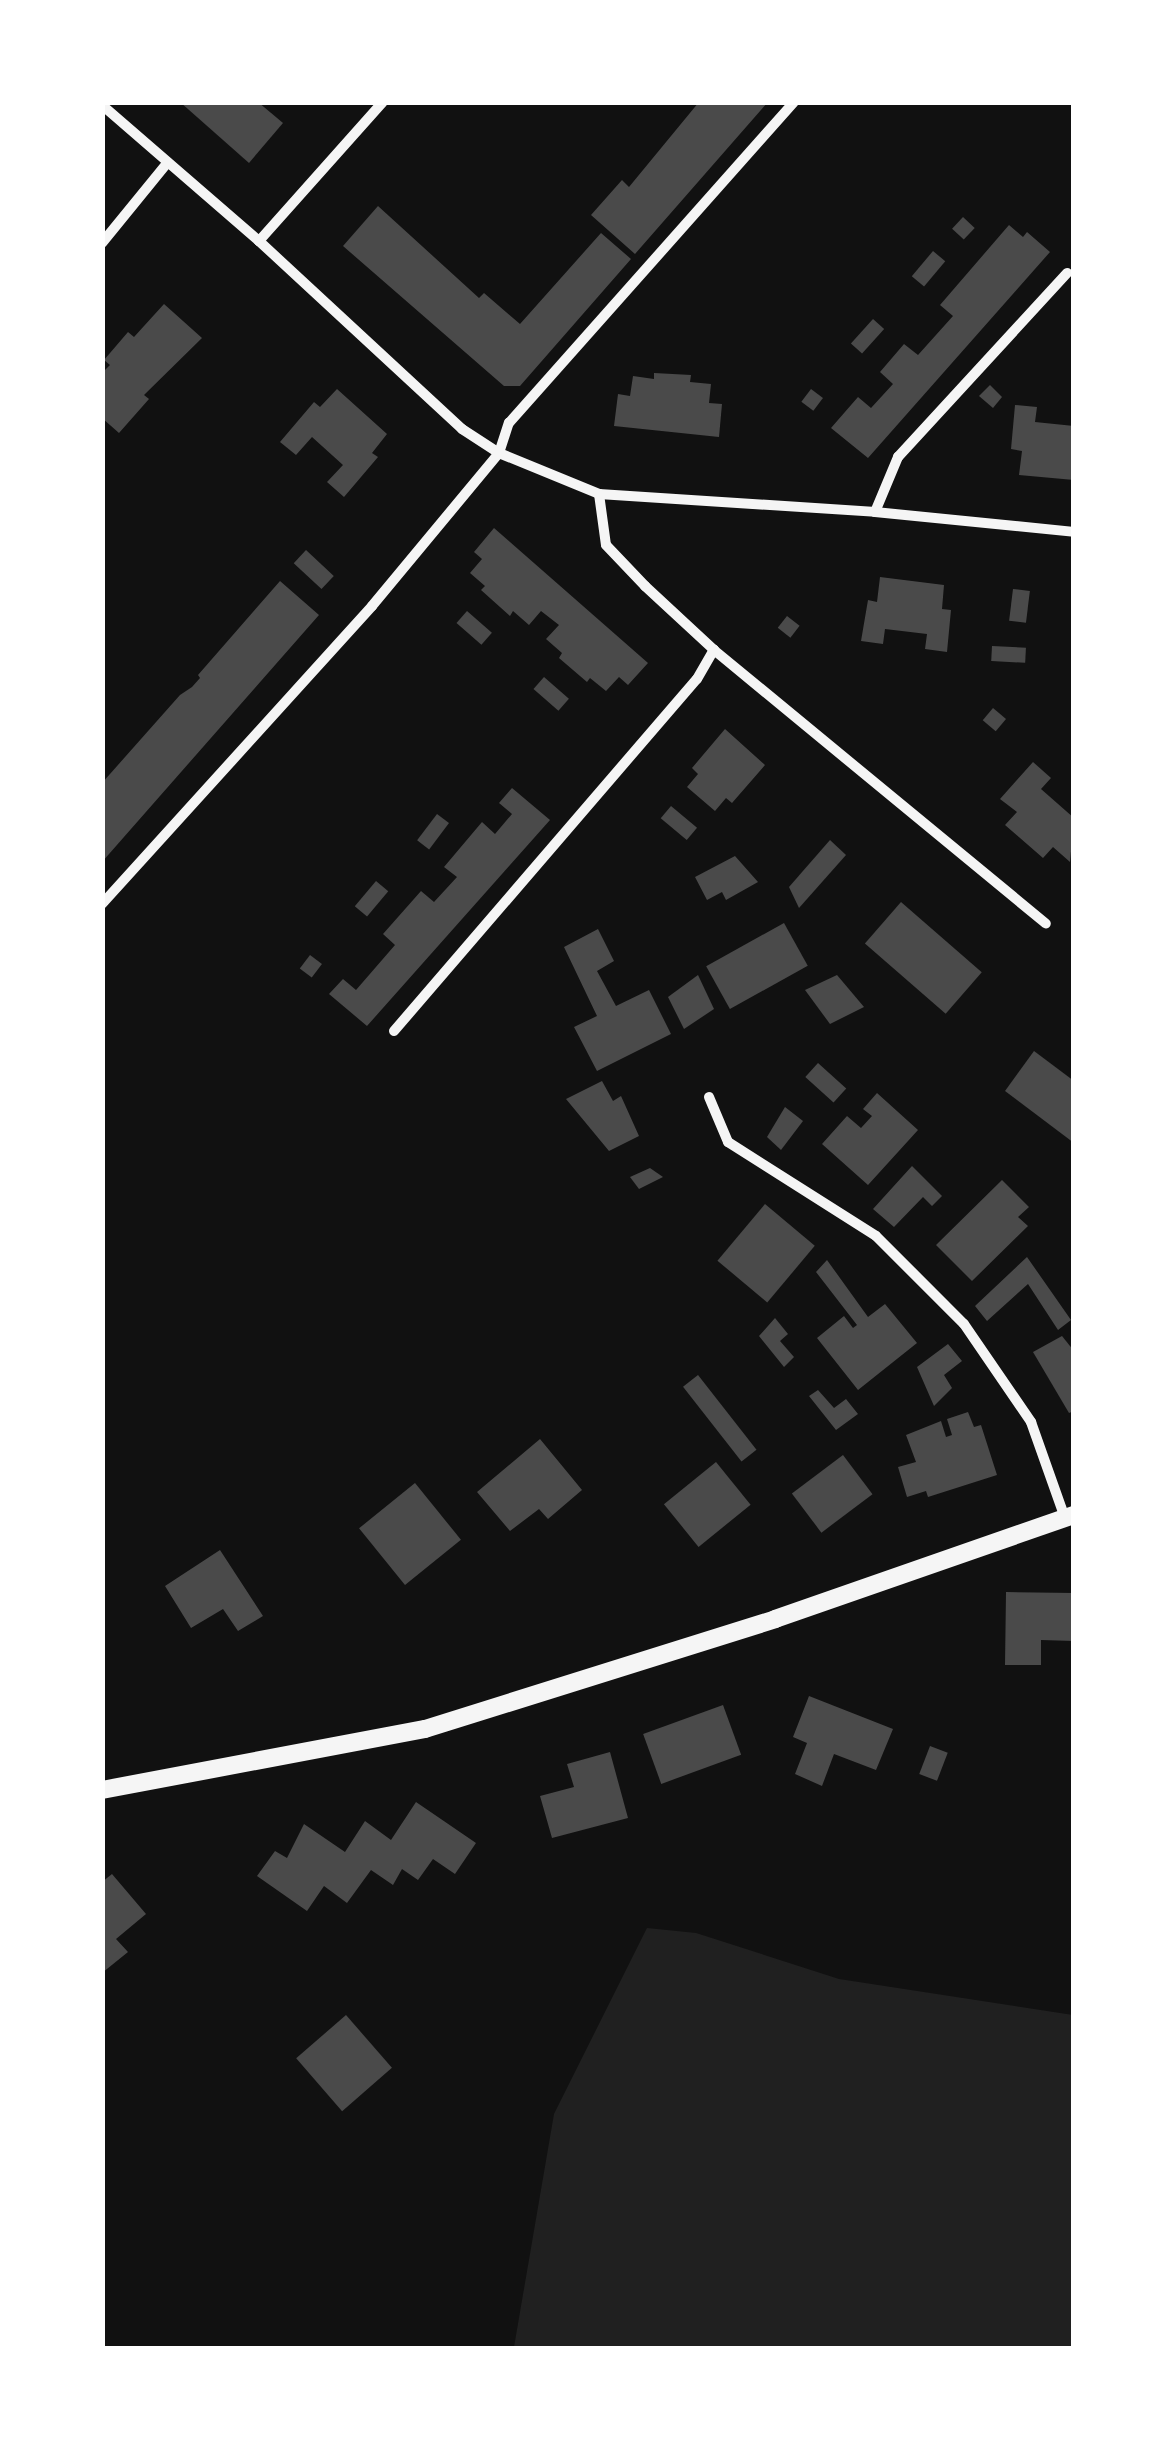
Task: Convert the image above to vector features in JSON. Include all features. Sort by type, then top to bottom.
[{"type":"street","points":[[260,241],[383,102]]},
{"type":"street","points":[[102,904],[372,606],[499,453],[508,423],[794,102]]},
{"type":"street","points":[[102,105],[260,241],[462,429],[499,453],[599,494],[875,512],[1074,532]]},
{"type":"street","points":[[102,243],[168,162]]},
{"type":"street","points":[[875,512],[898,457],[1068,274]]},
{"type":"street","points":[[599,494],[606,545],[714,650],[1046,924]]},
{"type":"street","points":[[394,1030],[697,679],[714,650]]},
{"type":"street","points":[[102,1790],[425,1729],[775,1619],[1069,1516],[1031,1422],[964,1324],[876,1236],[728,1142],[709,1097]]},
{"type":"shaded area","points":[[647,1928],[696,1933],[839,1979],[1073,2015],[1073,2348],[501,2348],[514,2347],[554,2114]]},
{"type":"building","points":[[180,102],[258,102],[283,123],[249,163]]},
{"type":"building","points":[[699,102],[768,102],[635,254],[591,215],[622,180],[629,187]]},
{"type":"building","points":[[378,206],[479,298],[484,293],[520,324],[601,233],[631,259],[520,386],[504,386],[343,246]]},
{"type":"building","points":[[963,217],[975,228],[964,240],[952,229]]},
{"type":"building","points":[[1009,225],[1023,237],[1027,232],[1050,252],[868,458],[831,428],[858,397],[871,408],[893,384],[880,372],[904,344],[918,355],[953,316],[940,305]]},
{"type":"building","points":[[933,251],[945,261],[924,287],[912,276]]},
{"type":"building","points":[[164,304],[202,338],[144,395],[149,399],[119,433],[102,418],[102,373],[110,365],[104,360],[128,332],[134,337]]},
{"type":"building","points":[[873,319],[884,329],[862,354],[851,344]]},
{"type":"building","points":[[654,373],[691,375],[690,382],[711,384],[709,403],[722,404],[719,437],[614,426],[618,394],[630,396],[633,376],[654,379]]},
{"type":"building","points":[[990,385],[1002,397],[993,408],[979,396]]},
{"type":"building","points":[[337,389],[387,434],[372,453],[378,457],[344,497],[327,482],[343,465],[312,437],[296,455],[280,442],[314,402],[320,407]]},
{"type":"building","points":[[811,389],[823,398],[813,411],[801,402]]},
{"type":"building","points":[[1015,405],[1037,407],[1035,422],[1074,426],[1074,480],[1019,475],[1022,451],[1011,449]]},
{"type":"building","points":[[494,528],[648,663],[628,685],[619,677],[606,691],[590,678],[587,682],[559,658],[562,653],[546,639],[559,625],[541,611],[529,625],[513,611],[510,616],[481,590],[485,586],[470,573],[482,559],[474,552]]},
{"type":"building","points":[[306,550],[334,576],[322,589],[294,563]]},
{"type":"building","points":[[880,577],[944,585],[942,609],[951,610],[947,652],[925,649],[927,634],[885,629],[883,644],[861,641],[868,600],[877,602]]},
{"type":"building","points":[[280,581],[319,615],[102,862],[102,783],[180,695],[200,678],[198,675]]},
{"type":"building","points":[[1013,589],[1030,591],[1026,623],[1009,621]]},
{"type":"building","points":[[467,611],[492,633],[481,645],[457,623]]},
{"type":"building","points":[[787,616],[800,626],[790,638],[778,628]]},
{"type":"building","points":[[992,646],[1026,648],[1025,663],[991,661]]},
{"type":"building","points":[[544,677],[569,699],[558,711],[534,689]]},
{"type":"building","points":[[993,708],[1006,719],[996,731],[983,720]]},
{"type":"building","points":[[725,729],[765,765],[732,803],[726,798],[715,811],[687,787],[698,774],[692,768]]},
{"type":"building","points":[[1033,762],[1051,778],[1041,789],[1074,818],[1070,862],[1053,847],[1043,858],[1005,825],[1017,812],[1000,799]]},
{"type":"building","points":[[512,788],[550,820],[367,1026],[329,994],[343,979],[356,990],[395,945],[383,934],[421,891],[434,902],[457,877],[444,867],[482,822],[495,834],[512,814],[499,803]]},
{"type":"building","points":[[671,806],[697,828],[687,840],[661,818]]},
{"type":"building","points":[[437,814],[449,823],[429,849],[417,840]]},
{"type":"building","points":[[830,840],[846,855],[799,908],[789,887]]},
{"type":"building","points":[[735,856],[758,882],[726,900],[722,892],[707,900],[695,877]]},
{"type":"building","points":[[376,881],[388,891],[367,917],[355,906]]},
{"type":"building","points":[[901,902],[982,972],[946,1014],[865,944]]},
{"type":"building","points":[[784,923],[808,966],[730,1009],[706,966]]},
{"type":"building","points":[[598,929],[614,961],[597,971],[616,1006],[649,990],[671,1034],[597,1071],[574,1027],[597,1016],[564,947]]},
{"type":"building","points":[[310,955],[322,964],[312,978],[300,969]]},
{"type":"building","points":[[698,975],[714,1009],[684,1029],[668,997]]},
{"type":"building","points":[[837,975],[864,1007],[830,1024],[805,990]]},
{"type":"building","points":[[1034,1051],[1074,1081],[1074,1143],[1005,1091]]},
{"type":"building","points":[[818,1063],[846,1088],[834,1103],[805,1077]]},
{"type":"building","points":[[602,1081],[613,1101],[621,1096],[639,1136],[609,1151],[566,1099]]},
{"type":"building","points":[[877,1093],[918,1130],[868,1185],[822,1144],[847,1116],[861,1128],[872,1116],[863,1109]]},
{"type":"building","points":[[785,1107],[803,1121],[781,1150],[767,1137]]},
{"type":"building","points":[[912,1166],[942,1196],[932,1206],[923,1197],[894,1227],[873,1209]]},
{"type":"building","points":[[650,1168],[663,1177],[639,1189],[630,1177]]},
{"type":"building","points":[[1002,1180],[1029,1207],[1018,1217],[1028,1226],[972,1281],[936,1245]]},
{"type":"building","points":[[765,1204],[815,1246],[767,1302],[717,1261]]},
{"type":"building","points":[[1027,1257],[1071,1320],[1058,1330],[1028,1284],[987,1321],[975,1306]]},
{"type":"building","points":[[827,1260],[868,1317],[885,1304],[917,1343],[858,1390],[817,1338],[844,1316],[853,1328],[857,1325],[816,1272]]},
{"type":"building","points":[[775,1318],[788,1334],[780,1341],[794,1357],[784,1367],[759,1336]]},
{"type":"building","points":[[1062,1336],[1074,1351],[1074,1411],[1069,1413],[1033,1352]]},
{"type":"building","points":[[948,1344],[962,1361],[944,1375],[952,1388],[934,1406],[917,1367]]},
{"type":"building","points":[[698,1375],[756,1450],[742,1462],[683,1387]]},
{"type":"building","points":[[818,1390],[834,1408],[846,1399],[858,1414],[836,1430],[809,1396]]},
{"type":"building","points":[[968,1412],[974,1427],[981,1425],[997,1475],[928,1497],[926,1491],[907,1497],[898,1467],[916,1462],[906,1435],[941,1421],[946,1437],[952,1435],[947,1419]]},
{"type":"building","points":[[540,1439],[582,1490],[548,1519],[539,1509],[510,1531],[477,1492]]},
{"type":"building","points":[[843,1455],[872,1494],[821,1533],[792,1494]]},
{"type":"building","points":[[716,1462],[751,1505],[699,1547],[664,1504]]},
{"type":"building","points":[[415,1483],[461,1540],[405,1585],[359,1528]]},
{"type":"building","points":[[220,1550],[263,1616],[238,1631],[223,1609],[191,1628],[165,1586]]},
{"type":"building","points":[[1006,1592],[1074,1593],[1074,1641],[1041,1640],[1041,1665],[1005,1665]]},
{"type":"building","points":[[809,1696],[893,1729],[876,1770],[834,1754],[822,1786],[795,1774],[807,1743],[793,1737]]},
{"type":"building","points":[[723,1705],[741,1755],[661,1784],[643,1734]]},
{"type":"building","points":[[930,1746],[948,1753],[937,1781],[919,1774]]},
{"type":"building","points":[[610,1752],[628,1818],[552,1838],[540,1796],[574,1787],[567,1764]]},
{"type":"building","points":[[416,1802],[476,1843],[455,1874],[433,1859],[418,1880],[402,1869],[393,1885],[371,1870],[347,1903],[324,1886],[307,1911],[257,1876],[275,1851],[287,1858],[304,1824],[345,1852],[365,1821],[391,1840]]},
{"type":"building","points":[[112,1874],[146,1914],[116,1939],[128,1952],[102,1973],[102,1882]]},
{"type":"building","points":[[346,2015],[392,2068],[342,2111],[296,2058]]}]
